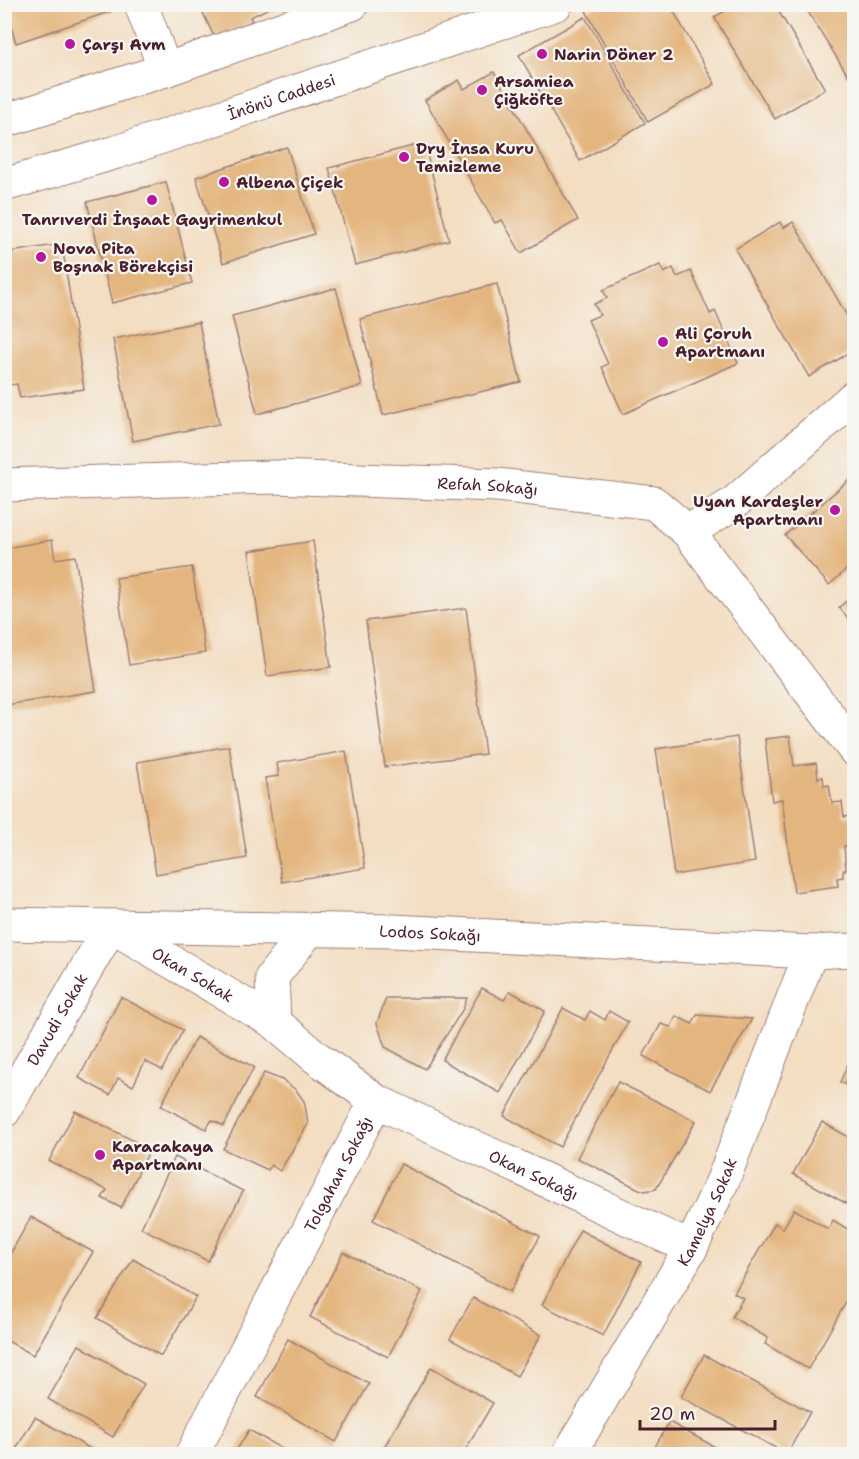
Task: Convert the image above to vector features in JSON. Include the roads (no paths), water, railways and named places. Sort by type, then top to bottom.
[{"type":"street","points":[[141,4],[165,70]]},
{"type":"street","points":[[4,121],[165,70],[352,4]]},
{"type":"street","name":"İnönü Caddesi","points":[[4,185],[117,152],[556,4]]},
{"type":"street","points":[[687,532],[734,503],[855,397]]},
{"type":"street","name":"Refah Sokağı","points":[[4,485],[274,477],[496,485],[654,503],[687,532],[855,749]]},
{"type":"street","name":"Lodos Sokağı","points":[[4,924],[393,931],[811,952],[855,951]]},
{"type":"street","name":"Okan Sokak","points":[[111,926],[274,1022]]},
{"type":"street","name":"Davudi Sokak","points":[[4,1111],[111,926]]},
{"type":"street","points":[[274,1022],[272,977],[309,930]]},
{"type":"street","name":"Kamelya Sokak","points":[[569,1455],[691,1248],[723,1180],[811,952]]},
{"type":"street","name":"Tolgahan Sokağı","points":[[192,1455],[376,1101],[317,1058],[274,1022]]},
{"type":"street","name":"Okan Sokağı","points":[[376,1101],[691,1248]]},
{"type":"place","name":"Çarşı Avm","points":[[70,44]]},
{"type":"place","name":"Narin Döner 2","points":[[542,54]]},
{"type":"place","name":"Arsamiea Çiğköfte","points":[[482,90]]},
{"type":"place","name":"Dry İnsa Kuru Temizleme","points":[[404,157]]},
{"type":"place","name":"Albena Çiçek","points":[[224,182]]},
{"type":"place","name":"Tanrıverdi İnşaat Gayrimenkul","points":[[152,200]]},
{"type":"place","name":"Nova Pita Boşnak Börekçisi","points":[[41,257]]},
{"type":"place","name":"Ali Çoruh Apartmanı","points":[[663,342]]},
{"type":"place","name":"Uyan Kardeşler Apartmanı","points":[[835,510]]},
{"type":"place","name":"Karacakaya Apartmanı","points":[[100,1155]]}]
